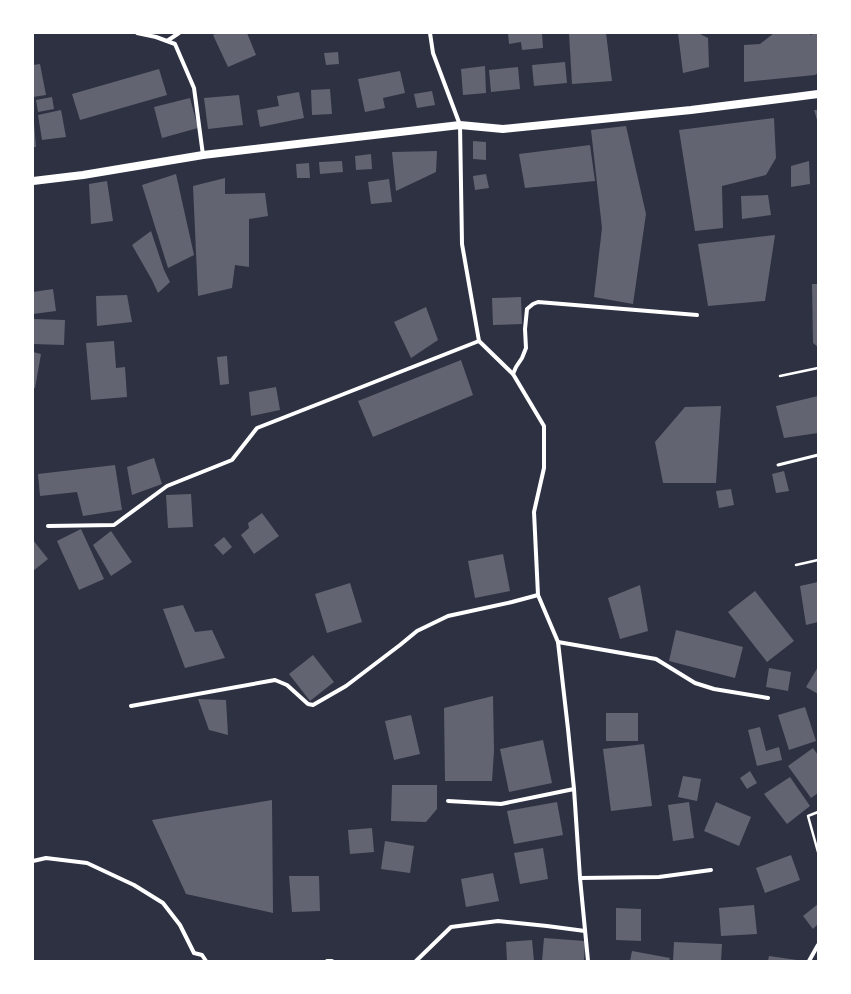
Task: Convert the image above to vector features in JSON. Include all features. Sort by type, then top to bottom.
[{"type":"main road","points":[[33,180],[83,176],[203,155],[460,125],[503,129],[690,110],[818,94]]},
{"type":"street","points":[[137,33],[156,37],[175,44],[194,88],[203,155]]},
{"type":"street","points":[[167,41],[179,33]]},
{"type":"street","points":[[430,33],[433,53],[460,125],[462,244],[479,341],[513,374],[544,426],[544,468],[534,512],[538,595],[558,642],[574,790],[580,878],[588,961]]},
{"type":"street","points":[[513,374],[526,348],[525,329],[528,309],[533,304],[538,302],[697,315]]},
{"type":"street","points":[[48,526],[114,525],[167,486],[232,460],[257,428],[479,341]]},
{"type":"street","points":[[130,706],[275,680],[287,685],[308,704],[313,705],[346,686],[400,646],[417,631],[448,616],[538,595]]},
{"type":"street","points":[[558,642],[656,659],[695,683],[714,689],[768,698]]},
{"type":"street","points":[[448,801],[502,804],[574,790]]},
{"type":"street","points":[[33,861],[46,858],[87,863],[134,885],[163,903],[180,925],[194,953],[202,955],[206,961]]},
{"type":"street","points":[[580,878],[659,877],[711,870]]},
{"type":"street","points":[[416,961],[451,926],[498,922],[585,931]]},
{"type":"street","points":[[809,961],[818,945]]},
{"type":"street","points":[[327,961],[332,961]]},
{"type":"lane","points":[[778,465],[818,455]]},
{"type":"path","points":[[780,376],[818,368]]},
{"type":"path","points":[[796,565],[818,560]]},
{"type":"path","points":[[818,812],[808,816],[818,852]]},
{"type":"building","points":[[217,33],[247,33],[256,55],[228,67],[213,35]]},
{"type":"building","points":[[508,33],[542,33],[543,48],[522,50],[521,42],[509,44]]},
{"type":"building","points":[[569,33],[606,33],[612,81],[572,84]]},
{"type":"building","points":[[678,33],[698,33],[708,38],[709,67],[683,73]]},
{"type":"building","points":[[774,33],[809,33],[811,35],[818,33],[818,73],[815,75],[744,82],[744,45],[760,44]]},
{"type":"building","points":[[338,52],[339,64],[326,65],[324,53]]},
{"type":"building","points":[[565,62],[567,83],[534,86],[532,65]]},
{"type":"building","points":[[40,64],[46,95],[33,97],[33,65]]},
{"type":"building","points":[[485,66],[486,93],[463,95],[461,69]]},
{"type":"building","points":[[518,67],[520,89],[491,92],[489,70]]},
{"type":"building","points":[[159,69],[167,95],[80,120],[72,94]]},
{"type":"building","points":[[400,71],[405,93],[383,98],[385,108],[365,112],[358,79]]},
{"type":"building","points":[[330,89],[332,114],[312,115],[311,90]]},
{"type":"building","points":[[432,91],[435,105],[417,108],[414,94]]},
{"type":"building","points":[[299,92],[304,118],[260,127],[257,110],[279,106],[277,96]]},
{"type":"building","points":[[239,95],[243,125],[208,129],[204,98]]},
{"type":"building","points":[[52,97],[54,109],[38,112],[36,100]]},
{"type":"building","points":[[190,98],[198,128],[162,138],[154,107]]},
{"type":"building","points":[[61,110],[66,137],[42,140],[38,115]]},
{"type":"building","points":[[814,110],[818,110],[818,123]]},
{"type":"building","points":[[774,118],[776,158],[766,175],[722,186],[723,228],[695,231],[679,130]]},
{"type":"building","points":[[34,123],[36,147],[33,147]]},
{"type":"building","points":[[626,126],[646,214],[633,304],[594,297],[602,228],[591,130]]},
{"type":"building","points":[[473,141],[486,142],[486,160],[473,159]]},
{"type":"building","points":[[590,145],[595,181],[525,188],[519,154]]},
{"type":"building","points":[[437,151],[436,172],[396,191],[392,152]]},
{"type":"building","points":[[371,154],[372,169],[356,170],[355,156]]},
{"type":"building","points":[[342,161],[343,172],[320,174],[319,162]]},
{"type":"building","points":[[809,161],[810,184],[791,187],[791,166]]},
{"type":"building","points":[[309,163],[310,178],[297,178],[296,164]]},
{"type":"building","points":[[176,174],[194,255],[168,268],[142,185]]},
{"type":"building","points":[[486,174],[489,188],[475,190],[473,176]]},
{"type":"building","points":[[225,178],[225,194],[265,193],[268,216],[249,219],[249,267],[235,265],[232,288],[198,296],[193,186]]},
{"type":"building","points":[[389,179],[392,202],[371,204],[368,182]]},
{"type":"building","points":[[107,181],[113,221],[91,224],[89,184]]},
{"type":"building","points":[[768,195],[771,215],[742,219],[741,196]]},
{"type":"building","points":[[151,231],[164,270],[170,282],[158,293],[132,245]]},
{"type":"building","points":[[775,235],[765,301],[708,306],[698,244]]},
{"type":"building","points":[[812,284],[818,284],[818,347],[813,343]]},
{"type":"building","points":[[53,289],[56,311],[33,314],[33,292]]},
{"type":"building","points":[[127,295],[132,322],[97,326],[96,296]]},
{"type":"building","points":[[521,297],[522,324],[493,325],[492,298]]},
{"type":"building","points":[[426,307],[438,340],[411,358],[394,322]]},
{"type":"building","points":[[33,319],[65,320],[64,345],[33,344]]},
{"type":"building","points":[[114,341],[116,368],[125,367],[127,397],[91,400],[86,343]]},
{"type":"building","points":[[33,352],[41,354],[35,388],[33,388]]},
{"type":"building","points":[[227,356],[229,384],[220,385],[217,357]]},
{"type":"building","points":[[461,360],[473,395],[373,437],[358,401]]},
{"type":"building","points":[[276,387],[280,410],[251,416],[249,392]]},
{"type":"building","points":[[818,396],[818,433],[784,438],[776,406]]},
{"type":"building","points":[[721,406],[716,483],[663,483],[655,442],[685,407]]},
{"type":"building","points":[[154,458],[162,484],[132,495],[127,467]]},
{"type":"building","points":[[115,465],[122,510],[83,516],[77,492],[40,496],[38,474]]},
{"type":"building","points":[[784,471],[789,491],[776,493],[772,474]]},
{"type":"building","points":[[731,489],[734,505],[719,508],[716,491]]},
{"type":"building","points":[[191,494],[193,527],[168,528],[166,495]]},
{"type":"building","points":[[262,513],[279,536],[254,554],[241,535],[249,528],[248,523]]},
{"type":"building","points":[[81,529],[104,579],[79,590],[57,541]]},
{"type":"building","points":[[111,531],[132,562],[111,576],[93,545]]},
{"type":"building","points":[[224,537],[232,547],[223,555],[214,545]]},
{"type":"building","points":[[33,540],[48,559],[33,571]]},
{"type":"building","points":[[503,554],[510,591],[475,598],[468,561]]},
{"type":"building","points":[[818,582],[818,622],[806,625],[800,586]]},
{"type":"building","points":[[350,583],[362,622],[327,633],[315,594]]},
{"type":"building","points":[[640,585],[648,631],[620,639],[608,598]]},
{"type":"building","points":[[755,591],[794,641],[767,662],[728,612]]},
{"type":"building","points":[[183,605],[195,632],[212,630],[225,658],[185,668],[163,609]]},
{"type":"building","points":[[676,630],[743,647],[735,678],[669,661]]},
{"type":"building","points":[[313,655],[334,682],[310,701],[289,674]]},
{"type":"building","points":[[818,667],[818,694],[806,687]]},
{"type":"building","points":[[769,668],[791,672],[788,691],[766,687]]},
{"type":"building","points":[[493,696],[494,751],[492,781],[445,781],[444,708]]},
{"type":"building","points":[[198,699],[226,700],[228,735],[209,730]]},
{"type":"building","points":[[805,707],[816,741],[789,750],[778,715]]},
{"type":"building","points":[[606,713],[638,713],[638,741],[606,741]]},
{"type":"building","points":[[411,715],[420,754],[394,760],[385,721]]},
{"type":"building","points":[[760,727],[766,751],[779,747],[782,760],[757,766],[748,730]]},
{"type":"building","points":[[543,740],[552,783],[509,792],[500,749]]},
{"type":"building","points":[[644,744],[652,806],[611,811],[603,749]]},
{"type":"building","points":[[813,748],[818,755],[818,793],[811,798],[788,766]]},
{"type":"building","points":[[750,771],[757,783],[747,789],[740,778]]},
{"type":"building","points":[[683,776],[701,779],[697,801],[678,797]]},
{"type":"building","points":[[790,777],[810,806],[787,824],[764,794]]},
{"type":"building","points":[[392,785],[437,785],[437,809],[426,822],[391,821]]},
{"type":"building","points":[[272,800],[273,913],[186,894],[152,820]]},
{"type":"building","points":[[557,802],[563,835],[514,844],[507,811]]},
{"type":"building","points":[[689,802],[694,838],[673,841],[668,805]]},
{"type":"building","points":[[716,802],[751,817],[739,846],[704,831]]},
{"type":"building","points":[[372,828],[374,852],[350,854],[348,830]]},
{"type":"building","points":[[385,841],[414,846],[410,873],[381,869]]},
{"type":"building","points":[[543,848],[548,879],[520,884],[514,853]]},
{"type":"building","points":[[791,855],[800,880],[765,893],[756,868]]},
{"type":"building","points":[[493,873],[499,901],[466,907],[461,879]]},
{"type":"building","points":[[289,876],[319,876],[320,911],[292,912]]},
{"type":"building","points":[[818,904],[818,924],[813,929],[803,916]]},
{"type":"building","points":[[754,905],[757,934],[721,936],[719,908]]},
{"type":"building","points":[[616,908],[641,909],[641,941],[616,940]]},
{"type":"building","points":[[544,938],[585,941],[584,961],[542,961]]},
{"type":"building","points":[[532,940],[534,961],[507,961],[506,942]]},
{"type":"building","points":[[674,942],[722,944],[721,961],[673,961]]},
{"type":"building","points":[[632,951],[670,958],[669,961],[630,961]]},
{"type":"building","points":[[769,956],[797,960],[797,961],[768,961]]}]
